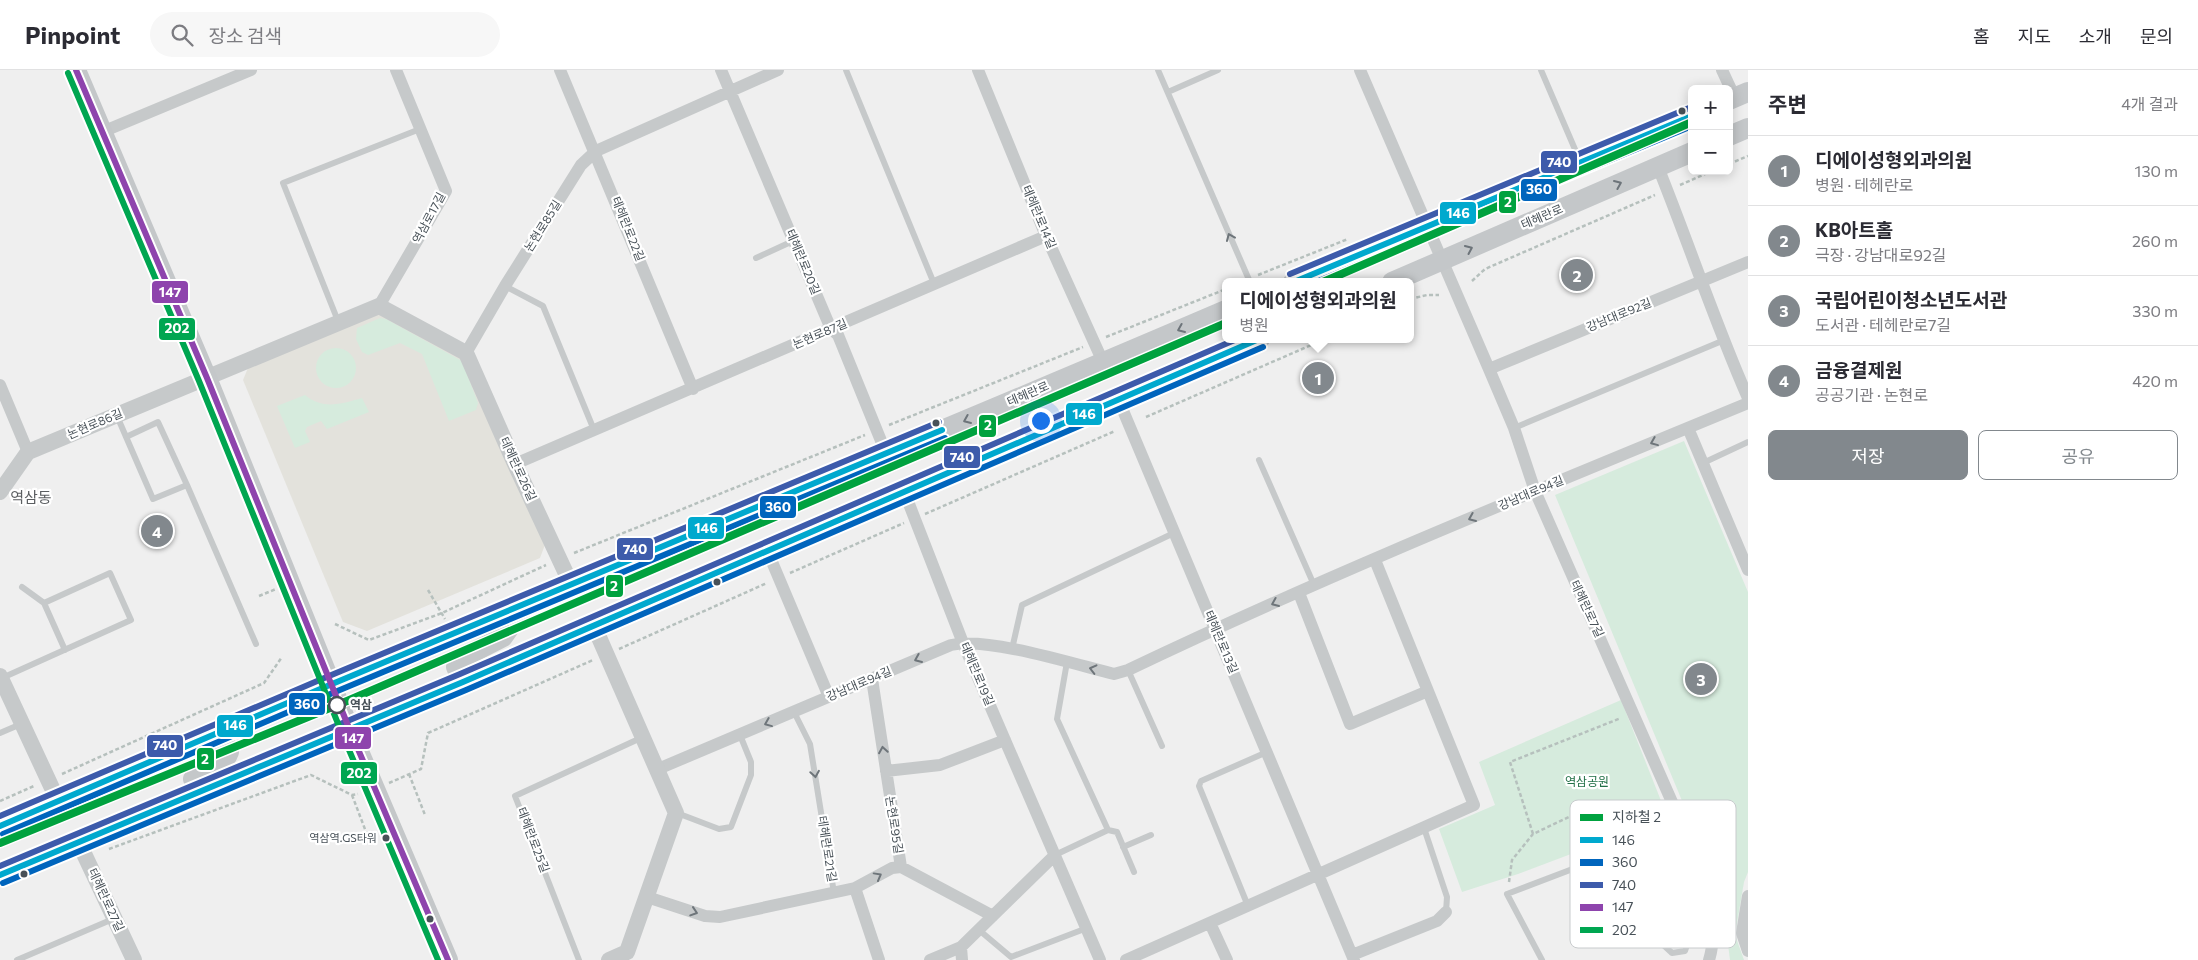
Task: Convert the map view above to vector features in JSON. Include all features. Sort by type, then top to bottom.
[{"type":"main road","points":[[76,70],[207,378],[349,728],[448,960]]},
{"type":"main road","points":[[1303,278],[1688,118]]},
{"type":"main road","points":[[1733,134],[1748,128]]},
{"type":"main road","name":"테헤란로","points":[[1401,278],[1688,154]]},
{"type":"main road","name":"테헤란로","points":[[0,826],[453,633],[1222,312]]},
{"type":"main road","points":[[0,875],[82,849],[139,816],[463,682],[1251,343]]},
{"type":"main road","points":[[463,682],[456,667],[458,660],[503,637],[527,603]]},
{"type":"main road","points":[[139,816],[146,803],[160,794],[214,770],[226,760],[229,752],[227,745],[222,741],[204,738]]},
{"type":"street","points":[[102,132],[251,70]]},
{"type":"street","name":"역삼로17길","points":[[379,306],[446,191],[396,70]]},
{"type":"street","name":"테헤란로22길","points":[[560,70],[596,151],[693,389]]},
{"type":"street","name":"테헤란로20길","points":[[721,70],[793,241],[832,329],[838,335],[886,453]]},
{"type":"street","name":"논현로85길","points":[[466,353],[505,286],[581,165],[596,151],[778,70]]},
{"type":"street","name":"테헤란로14길","points":[[978,70],[1046,236],[1103,362]]},
{"type":"street","name":"테헤란로7길","points":[[1360,70],[1514,428],[1535,491],[1672,800]]},
{"type":"street","points":[[1722,70],[1737,97]]},
{"type":"street","points":[[1658,167],[1703,281],[1722,341],[1748,398]]},
{"type":"street","name":"논현로87길","points":[[515,464],[935,286],[1046,236]]},
{"type":"street","name":"강남대로92길","points":[[1489,369],[1748,262]]},
{"type":"street","points":[[207,378],[379,306],[466,353]]},
{"type":"street","name":"테헤란로26길","points":[[466,353],[571,584]]},
{"type":"street","name":"논현로86길","points":[[28,452],[207,378]]},
{"type":"street","points":[[0,385],[28,452],[0,492]]},
{"type":"street","name":"테헤란로13길","points":[[1119,401],[1216,628],[1353,958],[1437,921],[1446,912]]},
{"type":"street","name":"강남대로94길","points":[[658,768],[950,645],[963,643],[1012,650],[1114,674],[1128,670],[1216,628],[1535,491],[1748,403]]},
{"type":"street","points":[[1688,428],[1748,570]]},
{"type":"street","name":"테헤란로19길","points":[[904,491],[963,643],[1100,960]]},
{"type":"street","points":[[767,550],[829,697]]},
{"type":"street","points":[[1126,960],[1474,805],[1375,560]]},
{"type":"street","points":[[1299,593],[1350,724],[1428,691]]},
{"type":"street","points":[[594,626],[658,768],[676,813],[629,956],[609,960]]},
{"type":"street","points":[[0,677],[58,801]]},
{"type":"street","name":"논현로95길","points":[[872,679],[901,867],[993,916]]},
{"type":"street","points":[[886,771],[940,765],[1005,740]]},
{"type":"street","name":"테헤란로27길","points":[[82,849],[134,960]]},
{"type":"street","points":[[930,960],[962,954],[993,916],[1055,855]]},
{"type":"street","points":[[855,888],[892,868],[901,867]]},
{"type":"street","name":"테헤란로21길","points":[[834,893],[855,888],[879,960]]},
{"type":"street","points":[[647,898],[705,916],[720,917],[834,893]]},
{"type":"street","points":[[1748,896],[1746,918],[1742,933],[1748,951]]},
{"type":"street","points":[[1210,923],[1227,960]]},
{"type":"street","name":"테헤란로7길","points":[[1709,960],[1713,948]]},
{"type":"lane","points":[[846,70],[935,286]]},
{"type":"lane","points":[[1158,70],[1248,278]]},
{"type":"lane","points":[[1168,92],[1218,70]]},
{"type":"lane","points":[[1541,70],[1580,162]]},
{"type":"lane","points":[[338,322],[283,183],[420,129]]},
{"type":"lane","points":[[756,258],[793,241]]},
{"type":"lane","points":[[505,286],[543,306],[594,432]]},
{"type":"lane","points":[[1514,428],[1722,341]]},
{"type":"lane","points":[[117,415],[153,499],[187,485]]},
{"type":"lane","points":[[126,437],[158,422],[256,644]]},
{"type":"lane","points":[[1703,462],[1748,442]]},
{"type":"lane","points":[[1259,460],[1314,586]]},
{"type":"lane","points":[[1012,650],[1022,605],[1174,533]]},
{"type":"lane","points":[[0,677],[132,620],[110,573],[44,603]]},
{"type":"lane","points":[[22,586],[44,603],[65,650]]},
{"type":"lane","points":[[1067,662],[1057,719],[1108,830]]},
{"type":"lane","points":[[1128,670],[1162,746]]},
{"type":"lane","name":"테헤란로21길","points":[[794,712],[810,744],[834,893]]},
{"type":"lane","points":[[0,733],[21,724]]},
{"type":"lane","points":[[676,813],[719,829],[731,827],[751,775],[751,762],[740,735]]},
{"type":"lane","name":"테헤란로25길","points":[[579,960],[515,796],[644,737]]},
{"type":"lane","points":[[1248,906],[1199,786],[1201,781],[1267,752]]},
{"type":"lane","points":[[1424,828],[1447,897],[1446,912]]},
{"type":"lane","points":[[1055,855],[1108,830],[1117,832],[1134,872]]},
{"type":"lane","points":[[1123,847],[1151,835]]},
{"type":"lane","points":[[1542,960],[1508,894],[1570,870]]},
{"type":"lane","points":[[18,960],[115,918]]},
{"type":"lane","points":[[980,930],[1011,957],[1087,928]]},
{"type":"lane","points":[[1667,948],[1672,953],[1685,951],[1686,948]]},
{"type":"path","points":[[1733,162],[1748,156]]},
{"type":"path","points":[[1680,185],[1703,175]]},
{"type":"path","points":[[1472,282],[1485,269],[1657,194]]},
{"type":"path","points":[[335,624],[369,640],[442,613],[560,559],[1222,291]]},
{"type":"path","points":[[1414,299],[1439,295]]},
{"type":"path","points":[[1146,417],[1316,343]]},
{"type":"path","points":[[421,769],[428,733],[1115,431]]},
{"type":"path","points":[[428,590],[453,633]]},
{"type":"path","points":[[0,801],[264,683],[282,657]]},
{"type":"path","points":[[1533,834],[1510,762],[1634,713]]},
{"type":"path","points":[[408,774],[425,815]]},
{"type":"path","points":[[82,849],[311,775],[352,795],[371,845]]},
{"type":"path","points":[[1508,894],[1512,860],[1533,834],[1570,816]]},
{"type":"shaded area","points":[[381,313],[461,354],[546,542],[540,558],[367,631],[343,622],[243,380],[248,368]]},
{"type":"green space","points":[[380,318],[386,319],[462,361],[478,403],[476,410],[449,421],[422,354],[400,343],[368,355],[362,352],[356,339],[357,328]]},
{"type":"green space","points":[[340,348],[347,351],[353,357],[356,368],[355,376],[347,385],[340,388],[332,388],[325,385],[317,376],[316,364],[319,357],[328,349]]},
{"type":"green space","points":[[305,395],[312,400],[325,404],[339,404],[362,398],[369,412],[327,429],[321,421],[307,427],[305,431],[310,442],[295,448],[277,406]]},
{"type":"green space","points":[[1684,441],[1748,592],[1748,872],[1744,882],[1736,929],[1736,800],[1682,800],[1555,495]]},
{"type":"green space","name":"역삼공원","points":[[1621,700],[1661,800],[1570,800],[1570,854],[1462,892],[1439,829],[1495,805],[1479,762]]},
{"type":"green space","points":[[1736,938],[1744,960],[1730,960],[1728,948],[1736,948]]},
{"type":"metro line","name":"2","points":[[1332,278],[1688,124]]},
{"type":"metro line","name":"2","points":[[0,843],[347,701],[1222,325]]},
{"type":"transit line","name":"147","points":[[76,70],[207,378],[349,728],[448,960]]},
{"type":"transit line","name":"202","points":[[68,73],[199,381],[341,731],[438,960]]},
{"type":"transit line","name":"740","points":[[1290,274],[1688,108]]},
{"type":"transit line","name":"146","points":[[1304,278],[1688,118]]},
{"type":"transit line","name":"360","points":[[1326,278],[1688,128]]},
{"type":"transit line","name":"740","points":[[0,866],[460,674],[1228,343]]},
{"type":"transit line","name":"146","points":[[0,875],[463,682],[1250,343]]},
{"type":"transit line","name":"360","points":[[3,883],[466,690],[1263,347]]},
{"type":"transit line","name":"740","points":[[0,816],[329,676],[939,422]]},
{"type":"transit line","name":"146","points":[[0,826],[332,684],[942,430]]},
{"type":"transit line","name":"360","points":[[3,834],[335,692],[945,438]]},
{"type":"place","name":"KB아트홀","points":[[1577,275]]},
{"type":"place","name":"디에이성형외과의원","points":[[1318,378]]},
{"type":"place","name":"금융결제원","points":[[157,531]]},
{"type":"place","name":"국립어린이청소년도서관","points":[[1701,679]]},
{"type":"place","name":"역삼","points":[[337,705]]},
{"type":"place","name":"역삼역.GS타워","points":[[386,838]]},
{"type":"district","name":"역삼동","points":[[31,498]]}]
